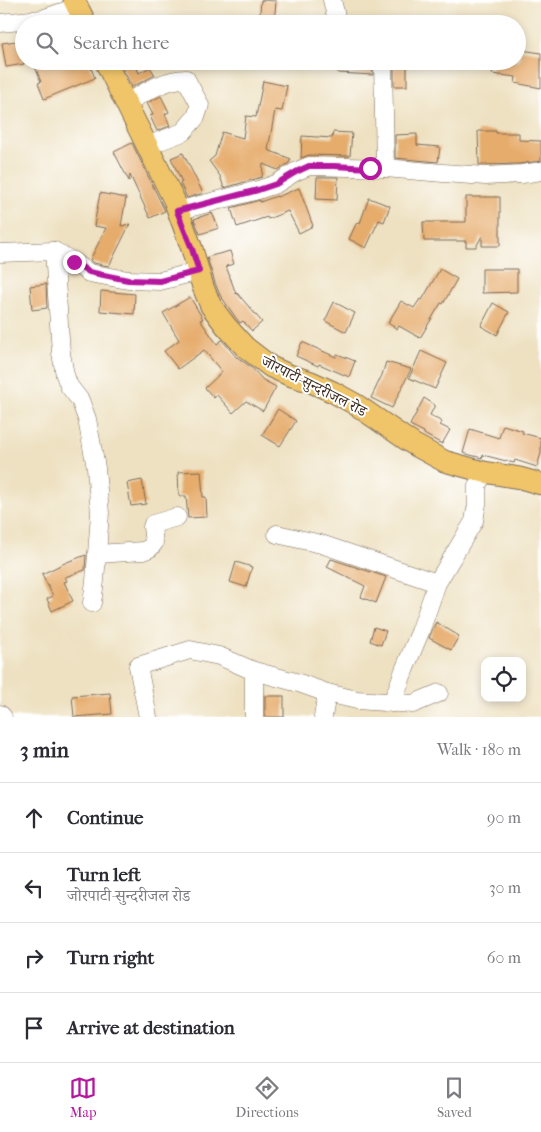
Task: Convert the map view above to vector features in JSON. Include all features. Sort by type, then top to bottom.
[{"type":"main road","name":"जोरपाटी-सुन्दरीजल रोड","points":[[109,70],[174,200],[192,249],[203,287],[212,306],[226,326],[245,347],[271,367],[311,382],[355,404],[413,444],[444,460],[484,472],[520,478],[541,484]]},
{"type":"street","points":[[332,0],[336,15]]},
{"type":"street","points":[[58,15],[79,10]]},
{"type":"street","points":[[0,23],[15,22]]},
{"type":"street","points":[[383,70],[385,168]]},
{"type":"street","points":[[126,103],[170,81],[186,79],[200,105],[196,117],[183,132],[147,146]]},
{"type":"street","points":[[177,211],[276,184],[309,166],[385,168],[486,176],[541,171]]},
{"type":"street","points":[[0,253],[54,251],[89,272],[128,280],[160,281],[199,271]]},
{"type":"street","points":[[54,251],[65,375],[80,400],[87,420],[96,468],[100,513],[92,603]]},
{"type":"street","points":[[392,703],[437,583],[474,520],[477,504],[477,486],[484,472]]},
{"type":"street","points":[[96,554],[143,551],[150,548],[154,543],[153,524],[177,517]]},
{"type":"street","points":[[277,534],[321,544],[437,583]]},
{"type":"street","points":[[148,717],[138,666],[190,650],[219,656],[254,671],[356,700],[413,704],[439,693]]},
{"type":"street","points":[[254,671],[254,717]]},
{"type":"street","points":[[322,717],[327,693]]},
{"type":"street","points":[[0,714],[3,717]]},
{"type":"building","points":[[261,0],[276,1],[275,15],[260,15]]},
{"type":"building","points":[[15,41],[15,66],[6,67],[2,43]]},
{"type":"building","points":[[526,51],[541,53],[541,88],[515,83],[516,77],[492,74],[493,70],[526,70]]},
{"type":"building","points":[[36,70],[92,70],[95,78],[44,99],[38,83],[41,82]]},
{"type":"building","points":[[124,70],[138,70],[139,73],[144,70],[152,70],[155,75],[132,87]]},
{"type":"building","points":[[338,70],[373,70],[373,75],[338,73]]},
{"type":"building","points":[[394,70],[407,70],[407,86],[394,86]]},
{"type":"building","points":[[263,81],[287,86],[282,111],[275,110],[268,150],[291,159],[289,163],[278,170],[263,164],[262,177],[224,188],[220,176],[209,161],[215,156],[222,132],[243,138],[246,116],[256,117]]},
{"type":"building","points":[[161,96],[169,112],[165,114],[170,126],[157,131],[150,116],[153,115],[147,103]]},
{"type":"building","points":[[478,131],[519,133],[519,140],[541,141],[541,161],[519,164],[479,165]]},
{"type":"building","points":[[333,132],[352,133],[350,156],[309,155],[301,158],[302,136],[332,138]]},
{"type":"building","points":[[417,134],[417,145],[440,147],[438,162],[395,158],[395,135]]},
{"type":"building","points":[[132,143],[165,211],[150,218],[130,175],[129,181],[114,152]]},
{"type":"building","points":[[183,153],[203,193],[187,198],[171,158]]},
{"type":"building","points":[[317,177],[338,177],[337,200],[316,199]]},
{"type":"building","points":[[299,188],[313,226],[299,233],[288,211],[268,219],[267,217],[237,227],[231,208],[277,197]]},
{"type":"building","points":[[100,193],[126,198],[121,226],[130,224],[109,266],[93,263],[90,260],[106,228],[94,226]]},
{"type":"building","points":[[466,197],[500,197],[500,246],[482,246],[482,236],[476,247],[466,247],[466,241],[424,241],[423,222],[466,222]]},
{"type":"building","points":[[369,198],[390,206],[384,222],[379,220],[366,248],[349,239],[357,222],[360,223]]},
{"type":"building","points":[[212,213],[219,228],[200,234],[194,219]]},
{"type":"building","points":[[230,251],[234,264],[226,266],[236,294],[262,322],[252,331],[243,321],[240,323],[220,295],[207,257]]},
{"type":"building","points":[[440,269],[457,279],[420,338],[399,326],[397,329],[388,323],[401,301],[414,308],[420,299],[422,300]]},
{"type":"building","points":[[482,269],[517,269],[517,292],[482,293]]},
{"type":"building","points":[[46,284],[47,308],[32,310],[30,286]]},
{"type":"building","points":[[101,291],[135,294],[134,314],[100,311]]},
{"type":"building","points":[[190,297],[203,319],[200,320],[217,344],[222,340],[237,358],[252,368],[263,380],[276,387],[263,411],[246,401],[233,413],[217,395],[214,398],[205,388],[222,372],[204,350],[178,369],[164,351],[179,340],[163,313]]},
{"type":"building","points":[[334,302],[355,313],[346,332],[325,321]]},
{"type":"building","points":[[493,303],[509,312],[497,335],[481,326]]},
{"type":"building","points":[[302,342],[336,357],[337,354],[355,361],[349,377],[296,356]]},
{"type":"building","points":[[421,351],[447,363],[435,389],[409,378]]},
{"type":"building","points":[[386,362],[411,369],[392,408],[371,398]]},
{"type":"building","points":[[424,398],[435,405],[430,415],[442,422],[440,425],[450,430],[442,444],[410,425]]},
{"type":"building","points":[[278,409],[296,421],[280,446],[262,435]]},
{"type":"building","points":[[503,425],[541,438],[541,453],[537,467],[515,460],[514,463],[483,455],[482,458],[463,453],[470,429],[499,438]]},
{"type":"building","points":[[201,471],[203,497],[206,497],[207,517],[188,518],[186,496],[179,496],[178,472]]},
{"type":"building","points":[[142,480],[146,504],[131,506],[127,483]]},
{"type":"building","points":[[86,555],[85,570],[65,577],[67,581],[64,582],[73,601],[52,611],[47,599],[53,596],[42,574]]},
{"type":"building","points":[[331,559],[386,577],[376,603],[361,597],[365,586],[327,567]]},
{"type":"building","points":[[236,562],[252,567],[246,587],[230,582]]},
{"type":"building","points":[[436,622],[459,636],[451,650],[429,638]]},
{"type":"building","points":[[374,627],[386,631],[381,645],[370,641]]},
{"type":"building","points":[[110,693],[112,714],[74,717],[72,696]]},
{"type":"building","points":[[265,696],[284,696],[284,717],[265,717]]},
{"type":"route","points":[[74,262],[89,272],[128,280],[160,281],[199,271],[177,211],[276,184],[309,166],[370,168]]}]
